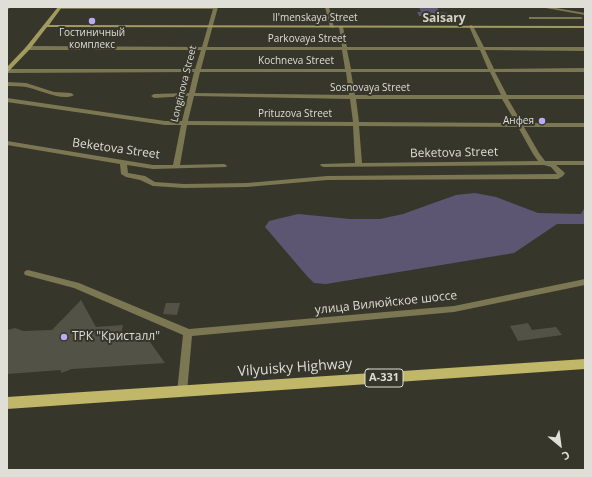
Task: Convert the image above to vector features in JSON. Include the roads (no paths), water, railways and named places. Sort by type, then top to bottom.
[{"type":"main road","points":[[7,71],[28,48],[60,7]]},
{"type":"main road","name":"Il'menskaya Street","points":[[46,26],[585,27]]},
{"type":"main road","name":"Vilyuisky Highway","points":[[7,403],[585,364]]},
{"type":"street","points":[[60,7],[216,7]]},
{"type":"street","name":"Longinova Street","points":[[176,167],[183,124],[202,48],[216,7]]},
{"type":"street","points":[[326,7],[332,27]]},
{"type":"street","points":[[542,7],[585,14]]},
{"type":"street","points":[[531,18],[581,18]]},
{"type":"street","points":[[556,18],[563,26]]},
{"type":"street","points":[[123,162],[125,174],[131,177],[142,178],[153,184],[198,186],[262,184],[327,178],[558,177],[561,173],[543,162],[536,154],[521,124],[505,98],[471,26]]},
{"type":"street","points":[[341,27],[360,149],[359,165]]},
{"type":"street","name":"Parkovaya Street","points":[[28,48],[585,49]]},
{"type":"street","name":"Kochneva Street","points":[[7,71],[585,70]]},
{"type":"street","points":[[7,84],[26,85],[53,94],[71,95]]},
{"type":"street","name":"Sosnovaya Street","points":[[154,96],[191,94],[353,97],[585,97]]},
{"type":"street","name":"Prituzova Street","points":[[7,100],[160,123],[183,124],[585,125]]},
{"type":"street","name":"Beketova Street","points":[[7,143],[153,167],[224,166]]},
{"type":"street","name":"Beketova Street","points":[[323,165],[543,162],[585,163]]},
{"type":"street","points":[[28,274],[76,286],[93,292],[188,333],[182,392]]},
{"type":"street","name":"улица Вилюйское шоссе","points":[[188,333],[226,328],[370,318],[456,308],[585,282]]},
{"type":"place","name":"Гостиничный комплекс","points":[[92,21]]},
{"type":"place","name":"Анфея","points":[[542,121]]},
{"type":"place","name":"ТРК \"Кристалл\"","points":[[64,337]]},
{"type":"district","name":"Saisary","points":[[444,19]]}]
